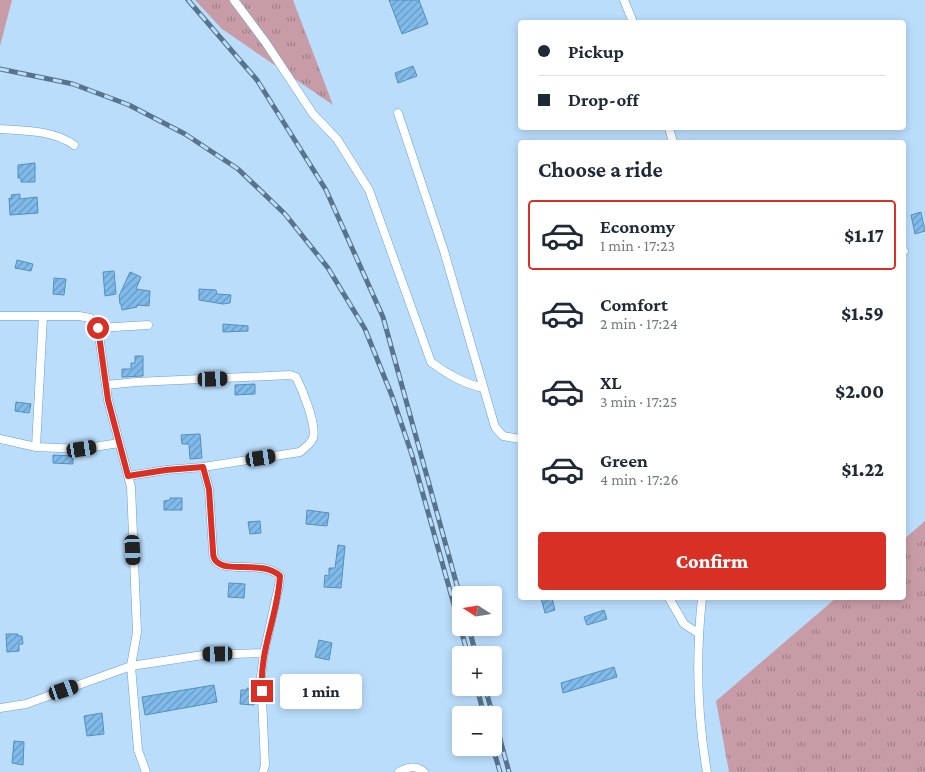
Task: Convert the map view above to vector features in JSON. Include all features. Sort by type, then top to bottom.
[{"type":"street","points":[[234,0],[313,114],[337,139],[369,190],[431,362],[445,373],[466,383],[483,388]]},
{"type":"street","points":[[624,0],[632,20]]},
{"type":"street","points":[[398,113],[444,251],[483,388],[498,433],[518,440]]},
{"type":"street","points":[[0,129],[40,132],[60,137],[74,144]]},
{"type":"street","points":[[0,316],[80,316],[90,318],[98,328],[108,400],[132,487],[138,632],[131,666],[138,750],[146,772]]},
{"type":"street","points":[[36,447],[44,316]]},
{"type":"street","points":[[98,328],[148,325]]},
{"type":"street","points":[[106,385],[136,382],[296,377],[313,425],[313,438],[300,452],[128,476]]},
{"type":"street","points":[[0,439],[36,447],[82,449],[119,443]]},
{"type":"street","points":[[203,467],[209,489],[213,551],[217,563],[224,566],[253,567],[274,571],[280,576],[261,676],[264,772]]},
{"type":"street","points":[[670,600],[684,624],[698,633]]},
{"type":"street","points":[[702,600],[698,633],[699,699],[706,772]]},
{"type":"street","points":[[0,708],[26,704],[131,666],[203,655],[264,653]]},
{"type":"street","points":[[399,772],[406,768],[418,768],[424,772]]},
{"type":"green space","points":[[0,0],[12,0],[0,46]]},
{"type":"green space","points":[[195,0],[293,0],[333,105],[222,29]]},
{"type":"green space","points":[[925,521],[925,772],[729,772],[716,701],[834,600],[906,600],[906,537]]},
{"type":"building","points":[[389,0],[419,0],[428,24],[402,34]]},
{"type":"building","points":[[413,66],[417,76],[398,83],[395,73]]},
{"type":"building","points":[[35,163],[35,182],[21,182],[21,178],[18,178],[18,165]]},
{"type":"building","points":[[20,194],[20,199],[37,197],[38,213],[10,215],[9,198],[12,199],[11,195]]},
{"type":"building","points":[[921,212],[925,231],[915,234],[911,215]]},
{"type":"building","points":[[17,260],[33,264],[31,271],[15,268]]},
{"type":"building","points":[[114,271],[116,294],[105,296],[103,272]]},
{"type":"building","points":[[130,272],[141,277],[136,289],[150,291],[149,306],[137,305],[137,307],[122,310],[119,296]]},
{"type":"building","points":[[54,278],[66,279],[64,295],[53,294]]},
{"type":"building","points":[[199,289],[216,290],[217,294],[231,295],[230,303],[223,304],[199,300]]},
{"type":"building","points":[[223,324],[248,326],[248,331],[223,332]]},
{"type":"building","points":[[135,356],[143,356],[143,376],[122,377],[122,369],[131,369],[131,363],[135,363]]},
{"type":"building","points":[[255,384],[255,394],[235,395],[235,385]]},
{"type":"building","points":[[16,402],[31,404],[29,413],[15,411]]},
{"type":"building","points":[[200,434],[202,458],[190,459],[189,444],[182,444],[181,435]]},
{"type":"building","points":[[53,455],[73,456],[73,464],[53,463]]},
{"type":"building","points":[[170,498],[182,498],[182,510],[164,510],[164,501],[170,500]]},
{"type":"building","points":[[307,510],[329,513],[327,526],[306,524]]},
{"type":"building","points":[[260,521],[261,533],[250,534],[248,522]]},
{"type":"building","points":[[338,545],[345,546],[341,588],[324,587],[325,575],[329,576],[329,568],[335,568]]},
{"type":"building","points":[[229,583],[245,584],[244,598],[228,597]]},
{"type":"building","points":[[542,600],[552,600],[555,610],[545,613]]},
{"type":"building","points":[[604,610],[607,619],[587,625],[584,617]]},
{"type":"building","points":[[6,634],[22,636],[23,644],[19,644],[19,651],[7,652]]},
{"type":"building","points":[[319,640],[332,643],[329,660],[315,657]]},
{"type":"building","points":[[614,667],[617,677],[563,693],[561,683]]},
{"type":"building","points":[[214,685],[217,702],[145,715],[142,697]]},
{"type":"building","points":[[247,688],[255,689],[254,705],[240,704],[241,690],[247,690]]},
{"type":"building","points":[[102,713],[104,734],[87,736],[84,716]]},
{"type":"building","points":[[14,741],[24,742],[23,765],[12,763]]},
{"type":"railway","points":[[188,0],[257,80],[326,190],[383,317],[457,586]]},
{"type":"railway","points":[[0,69],[73,84],[129,105],[185,134],[238,169],[285,214],[328,268],[365,329],[392,396],[412,455],[465,646]]},
{"type":"railway","points":[[471,636],[474,646]]},
{"type":"railway","points":[[479,696],[482,706]]},
{"type":"railway","points":[[487,696],[490,706]]},
{"type":"railway","points":[[502,746],[509,772]]},
{"type":"railway","points":[[495,756],[500,772]]},
{"type":"route","points":[[98,328],[108,400],[128,476],[203,467],[209,489],[213,551],[217,563],[224,566],[253,567],[274,571],[280,576],[264,653],[261,676],[262,691]]}]
